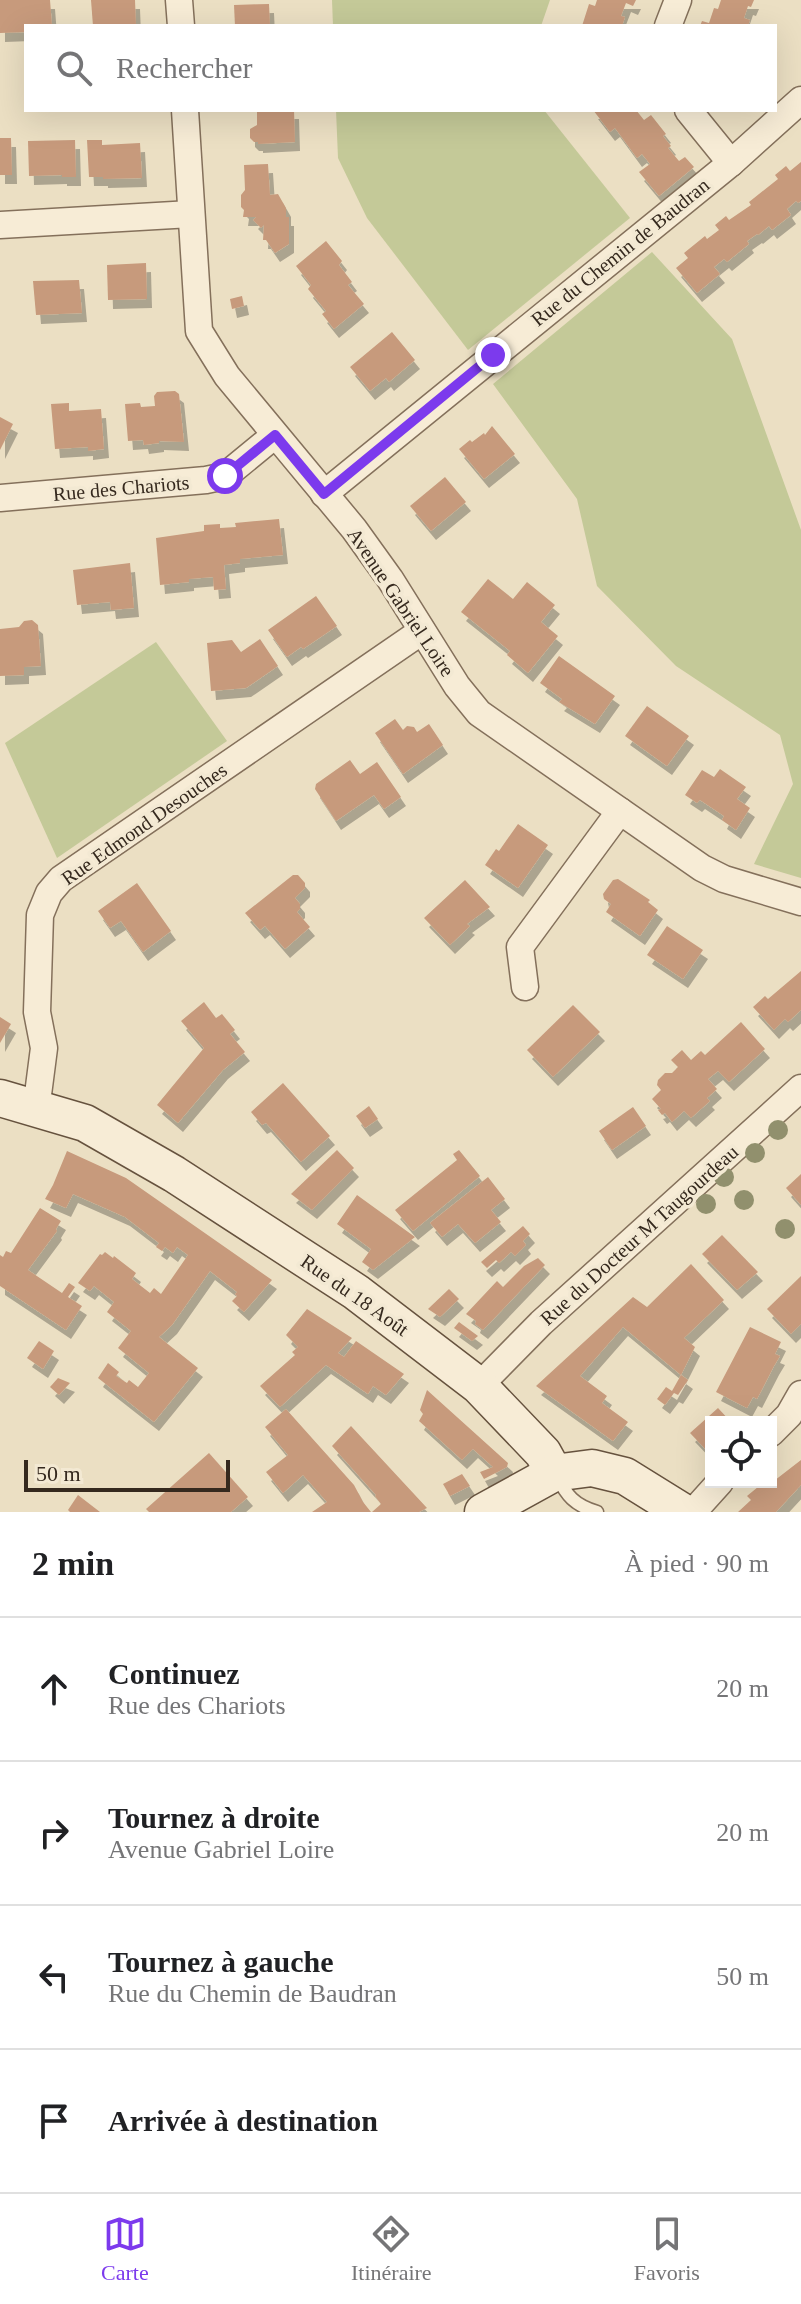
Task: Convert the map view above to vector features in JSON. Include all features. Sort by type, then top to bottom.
[{"type":"street","points":[[179,0],[181,24]]},
{"type":"street","points":[[669,24],[678,0]]},
{"type":"street","name":"Rue du Chemin de Baudran","points":[[324,494],[731,163],[801,100]]},
{"type":"street","name":"Avenue Gabriel Loire","points":[[185,112],[199,331],[227,376],[354,529],[390,579],[457,686],[479,713],[702,868],[724,879],[801,902]]},
{"type":"street","points":[[690,112],[731,163]]},
{"type":"street","points":[[0,225],[191,214]]},
{"type":"street","name":"Rue des Chariots","points":[[0,498],[225,476],[275,435]]},
{"type":"street","name":"Rue Edmond Desouches","points":[[36,1110],[44,1048],[37,1012],[40,915],[49,893],[61,879],[422,631]]},
{"type":"street","points":[[525,987],[520,947],[620,811]]},
{"type":"street","name":"Rue du Docteur M Taugourdeau","points":[[479,1386],[541,1323],[801,1088]]},
{"type":"street","name":"Rue du 18 Août","points":[[0,1098],[85,1123],[174,1174],[356,1292],[479,1386],[543,1453],[554,1473]]},
{"type":"street","points":[[777,1427],[789,1415],[801,1394]]},
{"type":"street","points":[[483,1512],[554,1473],[592,1468],[625,1476],[677,1511],[711,1488]]},
{"type":"lane","points":[[554,1473],[565,1492],[579,1506],[597,1512]]},
{"type":"green space","points":[[332,0],[550,0],[542,24],[333,24]]},
{"type":"green space","points":[[336,112],[546,112],[630,218],[468,350],[367,218],[338,158]]},
{"type":"green space","points":[[652,252],[732,339],[801,530],[801,878],[754,864],[793,784],[780,735],[676,666],[597,586],[577,499],[493,384]]},
{"type":"green space","points":[[156,642],[227,741],[57,858],[5,743]]},
{"type":"building","points":[[0,0],[50,0],[52,24],[24,24],[24,32],[0,33]]},
{"type":"building","points":[[91,0],[135,0],[136,24],[93,24]]},
{"type":"building","points":[[597,0],[636,0],[633,6],[626,3],[621,16],[625,17],[623,24],[583,24],[589,4],[595,6]]},
{"type":"building","points":[[721,0],[754,0],[744,18],[750,20],[749,24],[701,24],[702,21],[709,23],[714,8],[718,9]]},
{"type":"building","points":[[269,4],[270,24],[235,24],[234,5]]},
{"type":"building","points":[[257,112],[294,112],[295,142],[258,144],[250,138],[250,129],[257,125]]},
{"type":"building","points":[[595,112],[638,112],[644,120],[651,115],[666,134],[663,136],[671,146],[668,148],[679,161],[685,157],[694,167],[659,196],[639,172],[650,164],[642,154],[637,158],[615,128],[610,132]]},
{"type":"building","points":[[0,138],[11,138],[12,175],[0,175]]},
{"type":"building","points":[[75,140],[76,177],[29,176],[28,141]]},
{"type":"building","points":[[87,140],[102,140],[102,145],[140,143],[142,178],[89,177]]},
{"type":"building","points":[[801,162],[801,201],[796,201],[787,209],[791,215],[772,230],[769,226],[757,234],[727,262],[724,259],[714,267],[720,274],[697,293],[676,268],[688,258],[684,253],[705,236],[707,239],[719,230],[715,225],[726,216],[729,220],[751,205],[749,202],[778,179],[775,175],[786,166],[790,171]]},
{"type":"building","points":[[268,164],[270,195],[278,194],[286,208],[286,217],[289,217],[289,244],[275,253],[263,240],[264,225],[261,228],[253,220],[256,217],[243,217],[241,207],[241,195],[245,190],[244,165]]},
{"type":"building","points":[[326,241],[342,261],[339,265],[352,282],[348,285],[364,304],[334,329],[322,314],[326,311],[308,289],[311,285],[296,266]]},
{"type":"building","points":[[146,263],[147,299],[108,300],[107,265]]},
{"type":"building","points":[[79,280],[82,313],[36,315],[33,281]]},
{"type":"building","points":[[242,296],[244,306],[232,309],[230,299]]},
{"type":"building","points":[[392,332],[415,360],[389,382],[386,378],[370,391],[350,367]]},
{"type":"building","points":[[175,391],[179,394],[184,442],[159,441],[144,445],[143,440],[128,441],[125,404],[155,406],[154,396],[157,392]]},
{"type":"building","points":[[69,403],[69,411],[101,409],[104,449],[55,449],[51,404]]},
{"type":"building","points":[[0,417],[13,424],[0,450]]},
{"type":"building","points":[[492,426],[515,454],[484,479],[459,449],[470,440],[472,442],[485,435]]},
{"type":"building","points":[[445,477],[466,502],[431,531],[410,506]]},
{"type":"building","points":[[279,519],[283,555],[240,559],[240,563],[224,565],[226,589],[214,590],[213,577],[160,585],[156,538],[204,531],[204,525],[236,527],[235,523]]},
{"type":"building","points":[[130,563],[134,608],[111,610],[110,602],[77,605],[73,570]]},
{"type":"building","points":[[488,579],[513,599],[527,582],[555,605],[541,622],[558,636],[528,673],[507,655],[510,651],[461,612]]},
{"type":"building","points":[[316,596],[337,626],[287,657],[268,630]]},
{"type":"building","points":[[32,620],[38,625],[41,666],[24,667],[24,675],[0,676],[0,629],[19,627],[24,621]]},
{"type":"building","points":[[260,639],[278,666],[246,688],[211,691],[207,643],[232,640],[241,652]]},
{"type":"building","points":[[559,656],[615,696],[595,724],[559,702],[562,699],[540,683]]},
{"type":"building","points":[[647,706],[689,736],[667,766],[625,736]]},
{"type":"building","points":[[395,719],[403,730],[407,726],[414,727],[417,732],[429,724],[443,745],[403,774],[375,733]]},
{"type":"building","points":[[350,760],[360,774],[377,762],[401,797],[384,809],[374,795],[336,821],[315,789],[316,784]]},
{"type":"building","points":[[720,769],[746,787],[737,799],[750,808],[736,830],[722,820],[724,816],[700,800],[697,803],[685,795],[702,770],[714,777]]},
{"type":"building","points":[[518,824],[548,845],[518,888],[485,865]]},
{"type":"building","points":[[293,875],[298,875],[305,883],[305,888],[295,898],[300,904],[297,912],[310,927],[285,949],[265,926],[260,930],[245,913]]},
{"type":"building","points":[[618,879],[650,900],[648,902],[658,910],[640,936],[606,912],[611,904],[603,894],[613,880]]},
{"type":"building","points":[[465,880],[490,907],[467,924],[470,926],[450,945],[424,918]]},
{"type":"building","points":[[137,883],[171,931],[143,952],[121,921],[110,928],[98,911]]},
{"type":"building","points":[[667,926],[703,950],[683,979],[647,955]]},
{"type":"building","points":[[801,971],[801,1010],[774,1030],[753,1007],[765,996],[768,999]]},
{"type":"building","points":[[204,1002],[216,1018],[222,1014],[235,1030],[230,1034],[245,1052],[223,1070],[178,1123],[157,1105],[204,1048],[181,1021]]},
{"type":"building","points":[[573,1005],[600,1032],[553,1077],[527,1050]]},
{"type":"building","points":[[0,1017],[11,1024],[0,1043]]},
{"type":"building","points":[[741,1022],[765,1049],[729,1082],[718,1071],[708,1079],[717,1089],[707,1098],[710,1101],[691,1118],[684,1111],[672,1122],[665,1113],[662,1115],[652,1099],[661,1090],[658,1080],[678,1067],[671,1060],[682,1050],[691,1060],[701,1051],[705,1055]]},
{"type":"building","points":[[283,1083],[330,1136],[301,1162],[266,1123],[262,1125],[251,1112]]},
{"type":"building","points":[[369,1106],[378,1119],[365,1128],[356,1116]]},
{"type":"building","points":[[633,1107],[646,1126],[612,1150],[599,1131]]},
{"type":"building","points":[[337,1150],[354,1168],[312,1210],[291,1194]]},
{"type":"building","points":[[459,1150],[480,1176],[413,1231],[395,1210],[457,1160],[453,1154]]},
{"type":"building","points":[[67,1151],[126,1178],[272,1280],[244,1312],[232,1301],[237,1292],[210,1271],[172,1325],[159,1337],[198,1368],[154,1422],[98,1378],[108,1363],[119,1372],[116,1376],[138,1387],[149,1373],[118,1348],[131,1331],[107,1312],[114,1302],[94,1286],[90,1291],[78,1283],[100,1254],[105,1252],[136,1273],[132,1279],[150,1293],[154,1288],[161,1294],[188,1255],[177,1247],[173,1253],[165,1247],[162,1251],[156,1247],[159,1243],[125,1217],[73,1194],[66,1208],[45,1199]]},
{"type":"building","points":[[801,1174],[801,1205],[786,1188]]},
{"type":"building","points":[[488,1177],[505,1199],[491,1210],[501,1222],[475,1243],[458,1224],[442,1237],[430,1223]]},
{"type":"building","points":[[357,1195],[415,1237],[373,1270],[362,1262],[371,1249],[337,1224]]},
{"type":"building","points":[[40,1208],[61,1221],[28,1270],[62,1293],[69,1283],[75,1287],[68,1297],[82,1306],[66,1330],[0,1286],[0,1255],[3,1257],[6,1251],[11,1253]]},
{"type":"building","points":[[523,1226],[530,1234],[523,1241],[526,1245],[515,1256],[511,1252],[499,1263],[496,1260],[487,1268],[481,1262]]},
{"type":"building","points":[[722,1235],[758,1272],[737,1290],[702,1254]]},
{"type":"building","points":[[538,1258],[545,1265],[483,1330],[475,1324],[476,1321],[466,1314],[497,1281],[503,1287],[524,1266]]},
{"type":"building","points":[[691,1264],[724,1300],[684,1338],[695,1347],[681,1375],[623,1327],[580,1376],[607,1396],[602,1403],[628,1422],[613,1441],[536,1386],[633,1297],[647,1307]]},
{"type":"building","points":[[801,1276],[801,1324],[791,1334],[767,1309]]},
{"type":"building","points":[[449,1289],[459,1299],[440,1317],[428,1309]]},
{"type":"building","points":[[307,1309],[352,1338],[338,1353],[344,1357],[356,1341],[404,1374],[386,1395],[373,1386],[368,1394],[326,1365],[280,1407],[260,1386],[295,1355],[292,1352],[298,1347],[286,1335]]},
{"type":"building","points":[[459,1322],[478,1336],[472,1341],[454,1328]]},
{"type":"building","points":[[750,1327],[781,1342],[775,1354],[780,1356],[757,1399],[753,1397],[747,1408],[716,1392]]},
{"type":"building","points":[[39,1341],[54,1351],[43,1369],[27,1358]]},
{"type":"building","points":[[681,1375],[688,1380],[678,1395],[674,1393],[665,1405],[657,1399],[666,1387],[672,1391]]},
{"type":"building","points":[[58,1378],[70,1383],[59,1395],[50,1387]]},
{"type":"building","points":[[427,1390],[508,1463],[507,1467],[484,1479],[480,1472],[493,1467],[473,1449],[462,1460],[419,1421]]},
{"type":"building","points":[[718,1408],[725,1416],[709,1416]]},
{"type":"building","points":[[286,1409],[354,1485],[371,1512],[312,1512],[327,1502],[303,1475],[283,1493],[266,1472],[288,1455],[265,1427]]},
{"type":"building","points":[[705,1420],[705,1449],[690,1433]]},
{"type":"building","points":[[351,1426],[427,1508],[419,1512],[372,1512],[381,1504],[376,1495],[332,1446]]},
{"type":"building","points":[[209,1453],[248,1497],[231,1512],[149,1512],[146,1509]]},
{"type":"building","points":[[801,1460],[801,1485],[776,1512],[738,1512],[751,1500],[747,1496],[757,1488],[777,1488],[777,1479]]},
{"type":"building","points":[[462,1474],[470,1486],[450,1496],[443,1484]]},
{"type":"building","points":[[78,1495],[100,1512],[70,1512],[68,1510]]},
{"type":"route","points":[[225,476],[275,435],[324,494],[493,355]]}]
